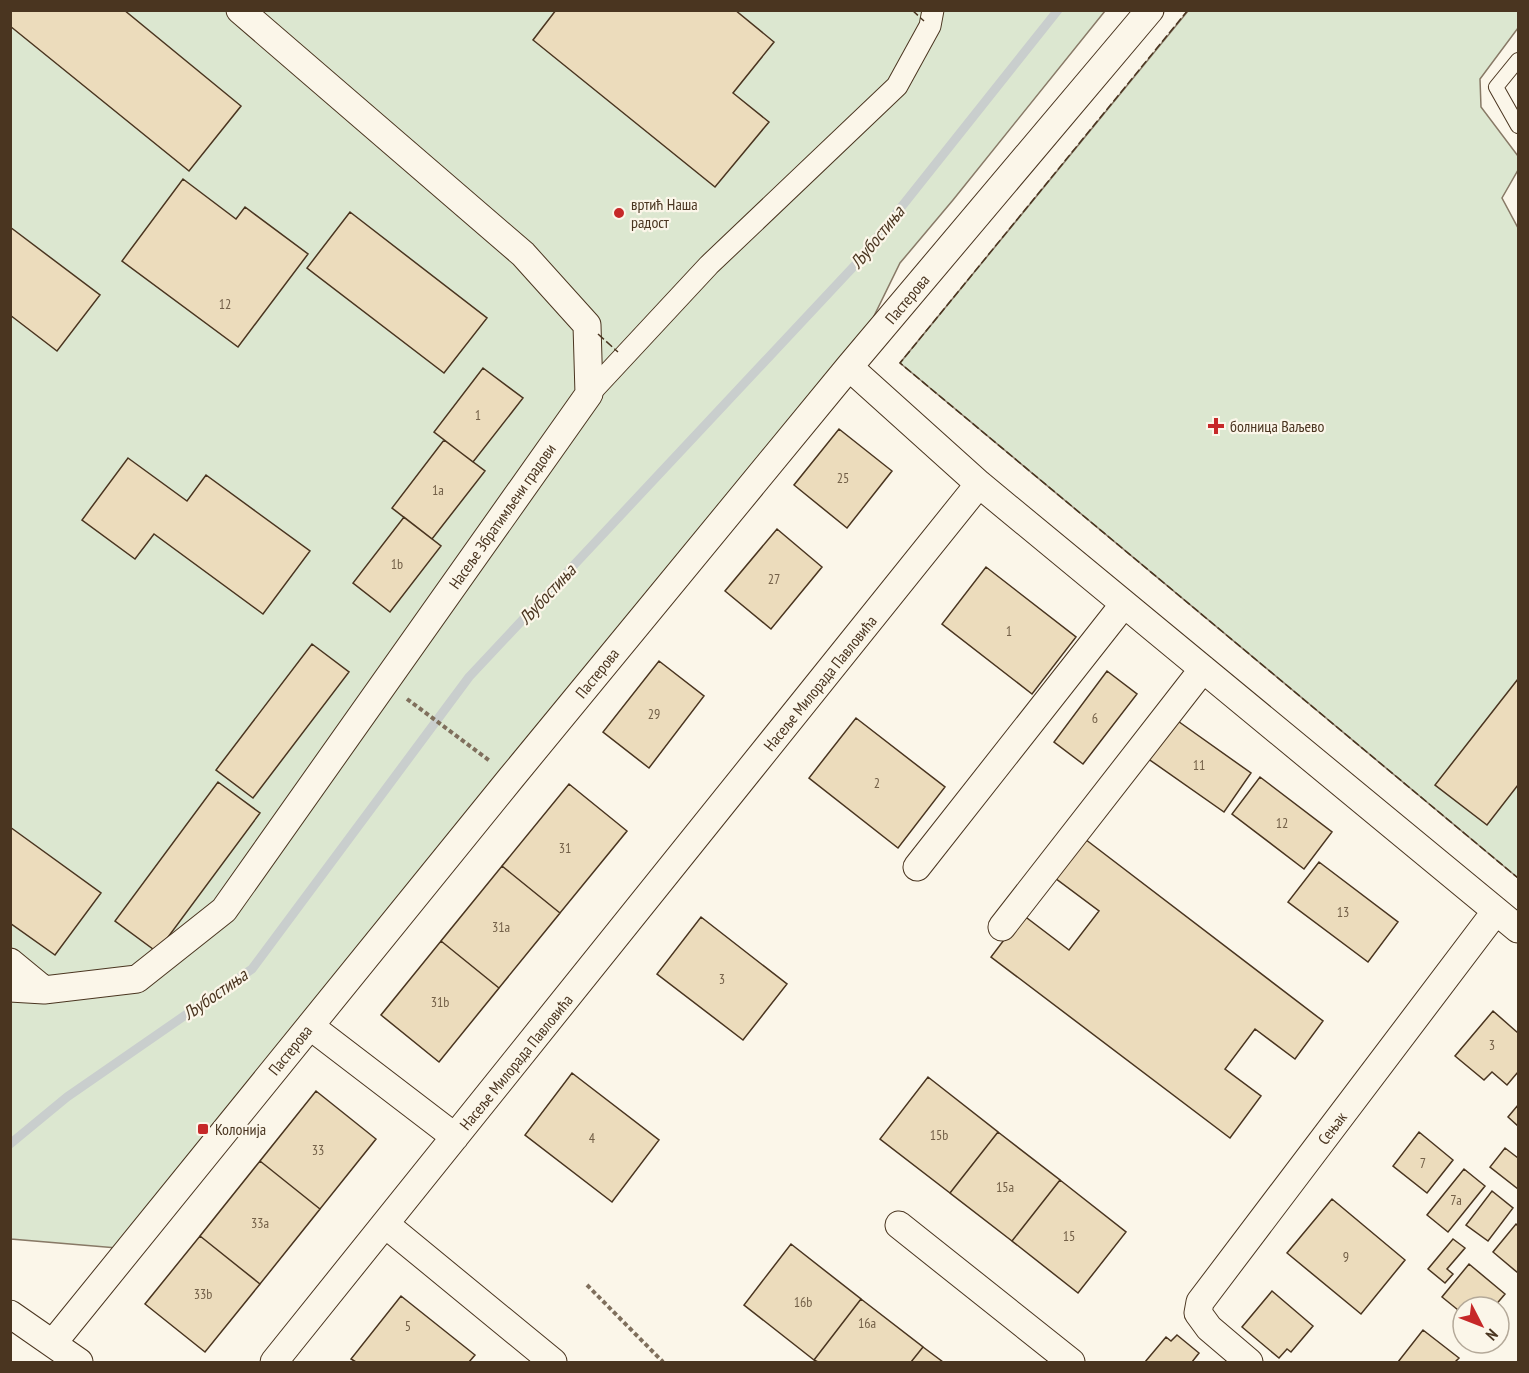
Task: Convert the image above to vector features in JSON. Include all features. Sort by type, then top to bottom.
[{"type":"street","points":[[240,10],[523,254],[588,325],[588,394]]},
{"type":"street","points":[[588,394],[709,265],[897,86],[930,26],[933,10]]},
{"type":"street","name":"Пастерова","points":[[53,1343],[511,778],[849,367],[1150,10]]},
{"type":"street","points":[[849,367],[979,484],[1518,929]]},
{"type":"street","name":"Насеље Збратимљени градови","points":[[10,988],[44,990],[137,980],[224,910],[588,394]]},
{"type":"street","name":"Насеље Милорада Павловића","points":[[274,1362],[979,484]]},
{"type":"street","points":[[917,867],[1124,604]]},
{"type":"street","points":[[1002,927],[1203,669]]},
{"type":"street","name":"Сењак","points":[[1249,1362],[1209,1328],[1198,1313],[1200,1302],[1496,911]]},
{"type":"street","points":[[10,962],[44,990]]},
{"type":"street","points":[[310,1026],[455,1137]]},
{"type":"street","points":[[385,1224],[553,1362]]},
{"type":"street","points":[[899,1225],[1071,1362]]},
{"type":"street","points":[[10,1314],[79,1362]]},
{"type":"lane","points":[[1518,60],[1496,87],[1518,126]]},
{"type":"path","points":[[418,708],[477,753]]},
{"type":"path","points":[[587,1285],[660,1362]]},
{"type":"green space","points":[[10,11],[1105,11],[900,263],[849,367],[129,1249],[11,1239]]},
{"type":"green space","name":"болница Ваљево","points":[[1188,11],[1518,11],[1518,28],[1480,79],[1481,107],[1518,156],[1518,170],[1502,198],[1518,228],[1518,878],[900,363]]},
{"type":"building","points":[[10,10],[124,10],[241,106],[189,171],[10,26]]},
{"type":"building","points":[[556,10],[735,10],[774,42],[733,93],[769,122],[715,187],[533,40]]},
{"type":"building","points":[[183,179],[236,219],[245,207],[308,254],[238,347],[122,261]]},
{"type":"building","points":[[350,212],[487,318],[444,373],[307,268]]},
{"type":"building","points":[[10,227],[100,295],[57,351],[10,315]]},
{"type":"building","points":[[483,368],[523,398],[473,462],[434,432]]},
{"type":"building","points":[[839,429],[892,471],[847,528],[794,485]]},
{"type":"building","points":[[444,440],[485,471],[432,539],[392,508]]},
{"type":"building","points":[[128,458],[187,501],[206,475],[310,551],[263,614],[154,534],[135,559],[82,520]]},
{"type":"building","points":[[404,517],[441,546],[390,612],[353,583]]},
{"type":"building","points":[[777,529],[822,567],[771,629],[725,591]]},
{"type":"building","points":[[986,567],[1076,637],[1032,694],[942,624]]},
{"type":"building","points":[[312,644],[349,672],[253,798],[216,770]]},
{"type":"building","points":[[659,661],[704,696],[649,768],[603,732]]},
{"type":"building","points":[[1107,671],[1137,694],[1083,764],[1054,742]]},
{"type":"building","points":[[1518,679],[1518,785],[1487,825],[1435,785]]},
{"type":"building","points":[[856,718],[945,787],[898,848],[809,778]]},
{"type":"building","points":[[1175,719],[1251,773],[1224,812],[1147,758]]},
{"type":"building","points":[[1260,777],[1332,832],[1304,869],[1232,814]]},
{"type":"building","points":[[218,782],[260,813],[157,952],[115,921]]},
{"type":"building","points":[[569,784],[627,831],[560,913],[502,866]]},
{"type":"building","points":[[10,827],[101,893],[55,955],[10,923]]},
{"type":"building","points":[[1081,836],[1323,1021],[1295,1059],[1255,1029],[1225,1069],[1261,1096],[1230,1138],[991,957],[1023,915],[1069,950],[1099,911],[1051,875]]},
{"type":"building","points":[[1319,862],[1398,922],[1368,962],[1288,902]]},
{"type":"building","points":[[502,866],[560,913],[499,988],[441,941]]},
{"type":"building","points":[[701,917],[787,984],[743,1040],[657,974]]},
{"type":"building","points":[[441,941],[499,988],[439,1062],[381,1015]]},
{"type":"building","points":[[1493,1011],[1518,1033],[1518,1072],[1507,1085],[1492,1072],[1484,1080],[1455,1056]]},
{"type":"building","points":[[572,1073],[659,1140],[612,1202],[525,1135]]},
{"type":"building","points":[[928,1077],[998,1132],[950,1193],[880,1139]]},
{"type":"building","points":[[316,1091],[376,1139],[320,1209],[260,1161]]},
{"type":"building","points":[[1518,1105],[1518,1126],[1508,1117]]},
{"type":"building","points":[[998,1132],[1060,1180],[1012,1241],[950,1193]]},
{"type":"building","points":[[1419,1132],[1453,1160],[1427,1193],[1393,1166]]},
{"type":"building","points":[[1505,1148],[1518,1158],[1518,1189],[1490,1167]]},
{"type":"building","points":[[260,1161],[320,1209],[260,1284],[200,1236]]},
{"type":"building","points":[[1464,1169],[1485,1186],[1448,1232],[1427,1215]]},
{"type":"building","points":[[1060,1180],[1126,1232],[1078,1293],[1012,1241]]},
{"type":"building","points":[[1492,1191],[1513,1208],[1488,1241],[1466,1225]]},
{"type":"building","points":[[1332,1199],[1405,1260],[1361,1314],[1287,1253]]},
{"type":"building","points":[[1516,1224],[1518,1226],[1518,1273],[1493,1252]]},
{"type":"building","points":[[200,1236],[260,1284],[205,1352],[145,1304]]},
{"type":"building","points":[[1453,1239],[1465,1248],[1447,1269],[1453,1274],[1445,1283],[1428,1269]]},
{"type":"building","points":[[791,1244],[861,1299],[814,1360],[744,1305]]},
{"type":"building","points":[[1469,1264],[1505,1294],[1451,1295],[1451,1304],[1442,1297]]},
{"type":"building","points":[[1272,1291],[1313,1326],[1291,1352],[1287,1349],[1279,1358],[1242,1327]]},
{"type":"building","points":[[401,1296],[475,1355],[469,1362],[356,1362],[351,1359]]},
{"type":"building","points":[[861,1299],[923,1347],[911,1362],[818,1362],[814,1360]]},
{"type":"building","points":[[1423,1330],[1451,1352],[1451,1355],[1459,1358],[1455,1362],[1398,1362]]},
{"type":"building","points":[[1177,1335],[1199,1353],[1192,1362],[1145,1362],[1166,1337],[1171,1341]]},
{"type":"building","points":[[923,1347],[943,1362],[911,1362]]},
{"type":"waterway","name":"Љубостиња","points":[[10,1144],[67,1097],[252,969],[469,677],[856,264],[1058,10]]},
{"type":"fence","points":[[912,10],[924,21]]},
{"type":"fence","points":[[1188,10],[900,363],[1518,878]]},
{"type":"fence","points":[[598,334],[618,352]]},
{"type":"place","name":"вртић Наша радост","points":[[619,213]]},
{"type":"place","name":"болница Ваљево","points":[[1216,426]]},
{"type":"place","name":"Колонија","points":[[203,1129]]}]
